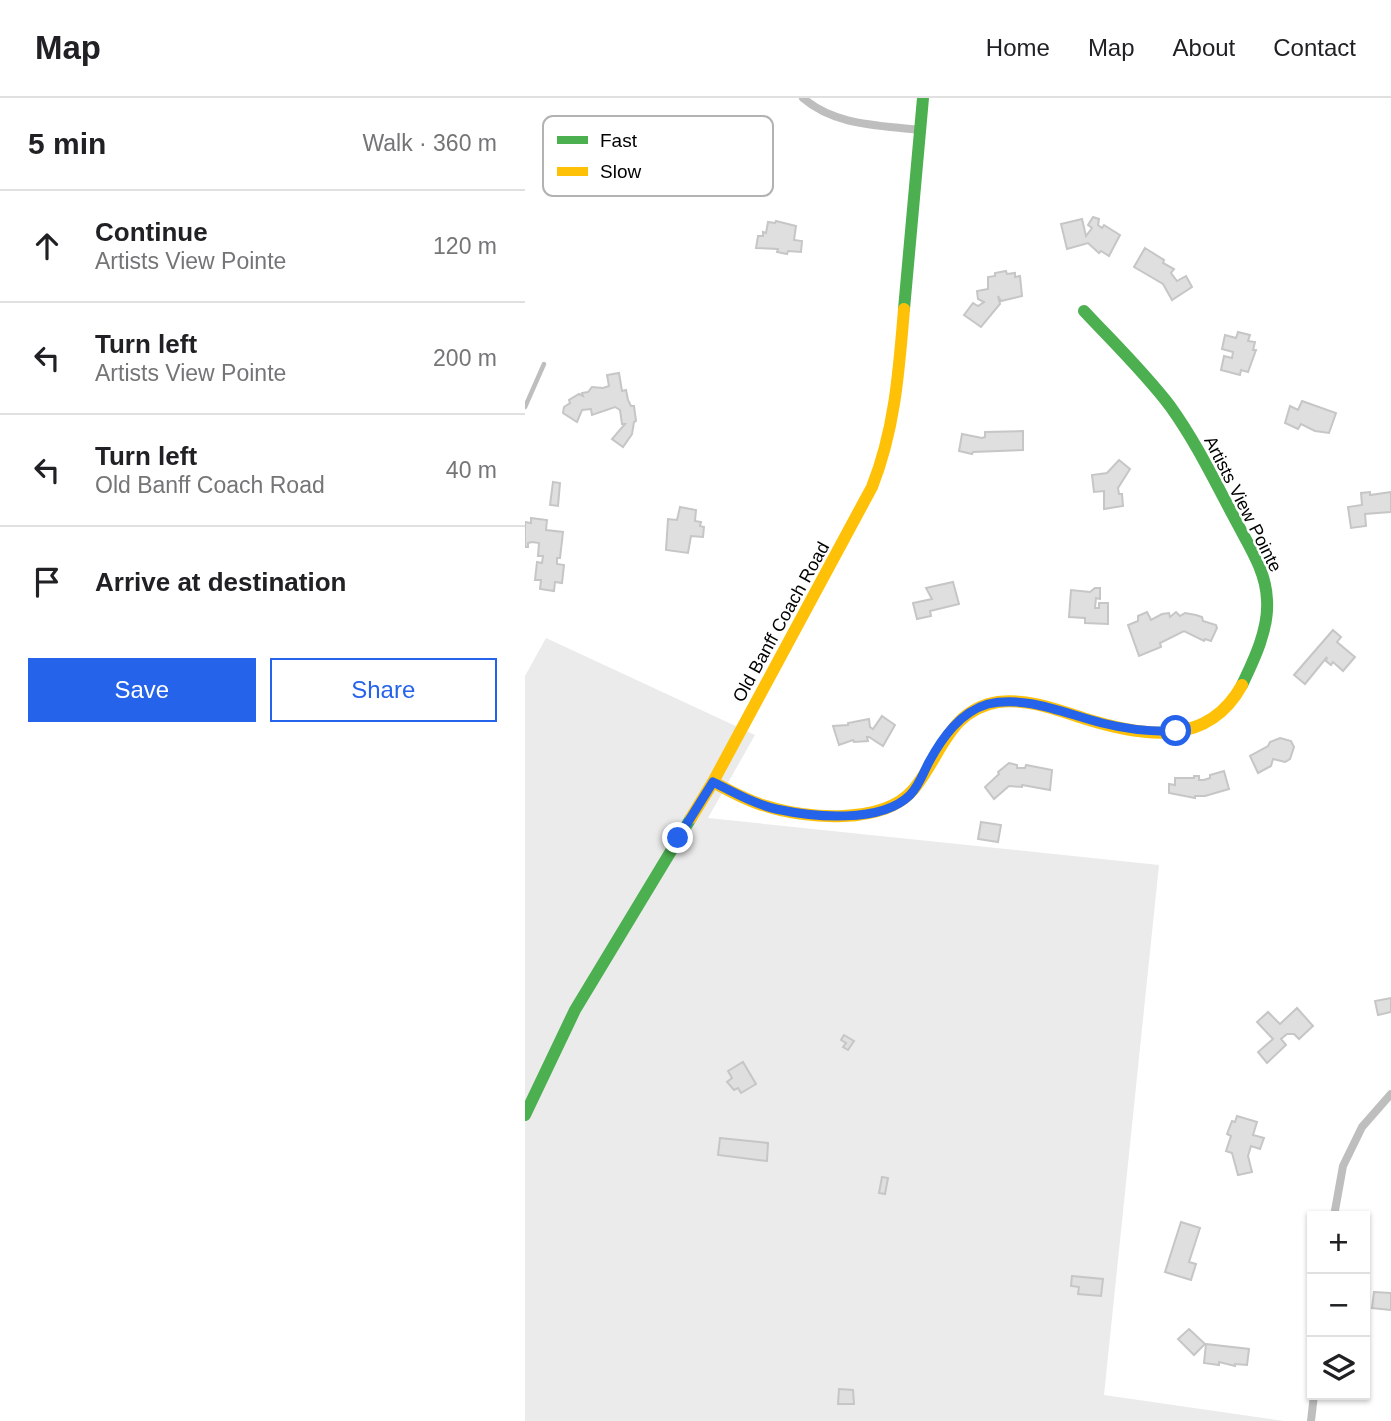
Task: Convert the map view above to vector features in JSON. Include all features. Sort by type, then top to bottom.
[{"type":"main road","name":"Old Banff Coach Road","points":[[525,1115],[575,1010],[713,782],[826,577],[882,465],[890,437],[897,391],[923,98]]},
{"type":"main road","name":"Artists View Pointe","points":[[713,782],[745,799],[775,809],[815,814],[869,814],[896,804],[910,795],[948,732],[968,712],[986,705],[1004,701],[1020,702],[1105,724],[1154,732],[1192,729],[1204,725],[1230,706],[1241,689],[1266,624],[1267,596],[1262,575],[1208,469],[1169,405],[1084,311]]},
{"type":"street","points":[[803,98],[816,109],[851,122],[920,130]]},
{"type":"street","points":[[1335,1211],[1343,1166],[1362,1128],[1391,1094]]},
{"type":"street","points":[[1311,1421],[1313,1400]]},
{"type":"lane","points":[[525,407],[544,364]]},
{"type":"shaded area","points":[[546,638],[755,735],[708,818],[1159,865],[1104,1395],[1284,1421],[525,1421],[525,676]]},
{"type":"building","points":[[1093,217],[1099,219],[1098,225],[1102,228],[1104,225],[1120,235],[1109,256],[1101,251],[1099,253],[1088,243],[1067,249],[1061,224],[1082,219],[1086,236],[1092,228],[1088,225]]},
{"type":"building","points":[[776,221],[796,226],[794,240],[802,241],[801,252],[788,251],[787,254],[777,252],[778,249],[756,248],[758,236],[766,233],[768,222]]},
{"type":"building","points":[[1145,248],[1174,269],[1171,273],[1177,281],[1186,276],[1192,287],[1172,300],[1163,284],[1134,267]]},
{"type":"building","points":[[1006,271],[1007,274],[1015,273],[1015,277],[1020,276],[1022,296],[1001,301],[998,296],[1000,304],[981,327],[964,315],[973,303],[978,306],[984,302],[978,299],[977,291],[988,289],[988,277]]},
{"type":"building","points":[[1238,332],[1250,335],[1248,341],[1255,342],[1253,350],[1256,350],[1248,372],[1241,370],[1240,375],[1221,370],[1224,356],[1232,358],[1233,352],[1222,349],[1225,335],[1236,338]]},
{"type":"building","points":[[619,373],[622,391],[626,390],[631,406],[634,406],[636,421],[632,434],[623,447],[612,439],[625,424],[622,424],[620,410],[615,407],[592,415],[591,409],[582,410],[577,422],[563,413],[564,407],[570,403],[569,400],[579,394],[583,396],[582,393],[588,392],[592,387],[609,386],[607,375]]},
{"type":"building","points":[[1302,401],[1336,413],[1329,433],[1315,431],[1301,424],[1298,429],[1285,423],[1290,406],[1298,410]]},
{"type":"building","points":[[1023,431],[1023,450],[972,454],[959,451],[962,434],[982,438],[985,437],[985,432]]},
{"type":"building","points":[[1119,460],[1130,469],[1118,488],[1119,494],[1122,494],[1123,506],[1104,509],[1104,491],[1094,492],[1092,475],[1107,473]]},
{"type":"building","points":[[553,482],[560,483],[558,506],[550,505]]},
{"type":"building","points":[[1370,492],[1370,495],[1391,492],[1391,512],[1365,514],[1366,526],[1351,528],[1348,507],[1362,505],[1361,493]]},
{"type":"building","points":[[680,507],[696,510],[695,521],[701,522],[700,526],[704,527],[703,537],[691,536],[688,553],[666,550],[668,519],[677,520]]},
{"type":"building","points":[[531,518],[547,520],[546,530],[563,532],[560,558],[557,558],[557,564],[564,565],[562,583],[555,582],[554,591],[540,589],[541,580],[535,580],[537,562],[542,563],[543,556],[538,556],[539,543],[528,543],[528,547],[525,547],[525,522],[531,523]]},
{"type":"building","points":[[953,582],[959,604],[930,611],[931,616],[917,619],[913,603],[932,599],[926,588]]},
{"type":"building","points":[[1100,588],[1100,599],[1096,598],[1095,608],[1099,608],[1099,603],[1108,603],[1108,624],[1085,623],[1085,618],[1069,617],[1071,590],[1090,592]]},
{"type":"building","points":[[1147,612],[1151,620],[1162,614],[1169,613],[1170,617],[1176,612],[1180,616],[1185,613],[1196,615],[1217,628],[1211,641],[1204,641],[1184,631],[1160,643],[1161,647],[1139,656],[1128,625],[1138,621],[1138,616]]},
{"type":"building","points":[[1333,630],[1341,637],[1337,642],[1355,657],[1343,671],[1333,662],[1331,665],[1326,661],[1327,657],[1305,684],[1294,675]]},
{"type":"building","points":[[882,716],[895,725],[883,746],[869,737],[868,741],[853,740],[839,745],[833,726],[869,719],[873,729]]},
{"type":"building","points":[[1280,738],[1291,741],[1294,747],[1290,759],[1285,762],[1273,759],[1271,766],[1258,773],[1250,756]]},
{"type":"building","points":[[1009,763],[1017,765],[1017,768],[1025,768],[1026,765],[1052,770],[1050,790],[1022,785],[1009,786],[994,799],[985,787]]},
{"type":"building","points":[[1224,771],[1229,789],[1195,798],[1169,793],[1169,784],[1175,785],[1175,778],[1199,776],[1199,780],[1204,780]]},
{"type":"building","points":[[981,822],[1001,825],[998,842],[978,839]]},
{"type":"building","points":[[1391,998],[1391,1012],[1378,1015],[1375,1001]]},
{"type":"building","points":[[1297,1008],[1313,1026],[1299,1039],[1294,1034],[1287,1034],[1281,1039],[1286,1045],[1267,1063],[1258,1052],[1273,1039],[1257,1022],[1268,1012],[1280,1024]]},
{"type":"building","points":[[844,1035],[854,1041],[848,1050],[843,1047],[846,1043],[841,1040]]},
{"type":"building","points":[[743,1062],[756,1084],[741,1093],[727,1082],[732,1078],[728,1071]]},
{"type":"building","points":[[1237,1116],[1257,1122],[1253,1135],[1264,1138],[1260,1149],[1251,1146],[1248,1156],[1252,1172],[1238,1175],[1232,1153],[1226,1151],[1231,1136],[1227,1134]]},
{"type":"building","points":[[720,1138],[768,1143],[767,1161],[718,1155]]},
{"type":"building","points":[[882,1177],[888,1178],[885,1194],[879,1193]]},
{"type":"building","points":[[1181,1222],[1200,1228],[1189,1262],[1196,1264],[1191,1280],[1165,1272]]},
{"type":"building","points":[[1072,1276],[1103,1279],[1101,1296],[1078,1294],[1079,1287],[1071,1286]]},
{"type":"building","points":[[1374,1292],[1391,1293],[1391,1310],[1372,1308]]},
{"type":"building","points":[[1189,1329],[1205,1344],[1194,1355],[1178,1339]]},
{"type":"building","points":[[1206,1344],[1249,1349],[1247,1365],[1204,1363]]},
{"type":"building","points":[[839,1389],[853,1390],[854,1404],[838,1404]]},
{"type":"traffic: fast","points":[[904,309],[923,98]]},
{"type":"traffic: fast","points":[[1084,311],[1170,406],[1205,462],[1260,569],[1266,589],[1266,622],[1260,644],[1242,685]]},
{"type":"traffic: fast","points":[[525,1115],[575,1010],[691,818]]},
{"type":"traffic: slow","points":[[691,818],[872,487],[891,421],[904,309]]},
{"type":"traffic: slow","points":[[713,782],[739,796],[783,810],[822,816],[864,814],[900,801],[913,790],[947,737],[968,714],[981,707],[998,702],[1020,702],[1130,730],[1173,732],[1193,728],[1211,719],[1228,705],[1242,685]]},
{"type":"route","points":[[678,838],[713,782],[745,799],[775,809],[815,814],[869,814],[896,804],[910,795],[948,732],[968,712],[1004,701],[1060,711],[1105,724],[1154,732],[1176,731]]}]
